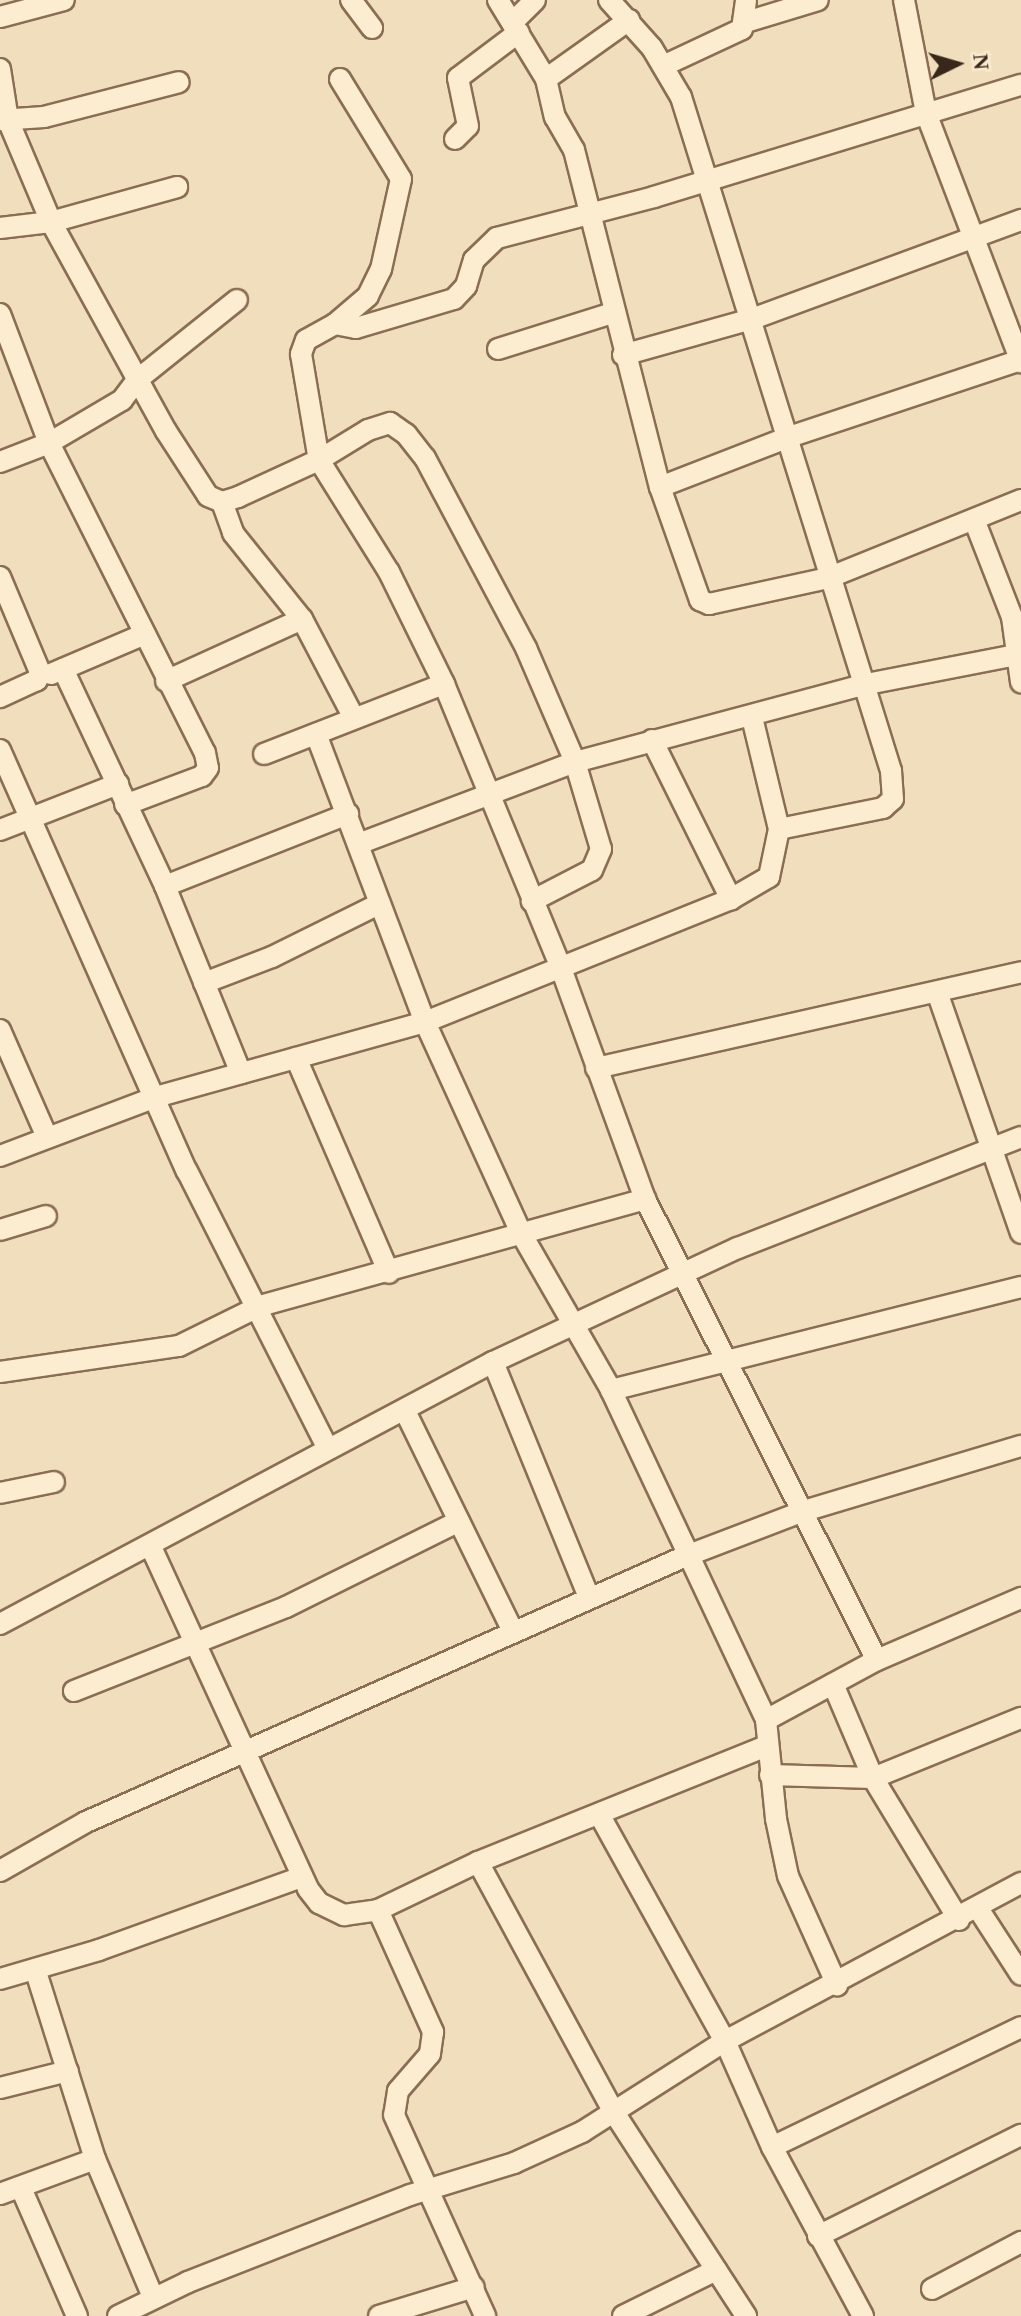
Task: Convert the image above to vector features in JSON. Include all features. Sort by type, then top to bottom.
[{"type":"street","points":[[0,17],[64,0]]},
{"type":"street","points":[[351,0],[372,28]]},
{"type":"street","points":[[498,0],[546,79],[555,117],[574,150],[623,355],[660,487],[700,600],[709,604],[828,578],[975,522],[1021,500]]},
{"type":"street","points":[[455,139],[468,126],[458,78],[516,27],[535,0]]},
{"type":"street","points":[[609,0],[629,20],[663,66],[681,97],[789,437],[828,578],[891,771],[893,799],[872,811],[779,829]]},
{"type":"street","points":[[746,0],[746,22]]},
{"type":"street","points":[[663,66],[722,41],[746,22],[818,0]]},
{"type":"street","points":[[660,487],[789,437],[1021,361],[977,236],[926,113],[904,0]]},
{"type":"street","points":[[546,79],[629,20]]},
{"type":"street","points":[[0,69],[4,120],[51,222],[137,380],[208,496],[222,502],[319,460],[368,430],[390,423],[406,434],[425,458],[526,648],[575,762],[601,849],[599,862],[532,901]]},
{"type":"street","points":[[340,79],[401,179],[381,269],[368,296],[335,324],[306,340],[301,354],[319,460],[389,572],[444,684],[487,795],[562,971],[645,1199],[681,1277],[804,1511],[877,1660]]},
{"type":"street","points":[[4,120],[44,117],[179,82]]},
{"type":"street","points":[[335,324],[356,328],[454,299],[486,244],[587,211],[708,181],[1021,85]]},
{"type":"street","points":[[0,228],[51,222],[177,187]]},
{"type":"street","points":[[623,355],[752,319],[1021,220]]},
{"type":"street","points":[[0,462],[49,443],[122,400],[137,380],[237,300]]},
{"type":"street","points":[[498,349],[612,313]]},
{"type":"street","points":[[0,314],[49,443],[93,521],[166,681],[205,753],[208,768],[202,776],[125,805]]},
{"type":"street","points":[[222,502],[233,533],[302,619],[354,718]]},
{"type":"street","points":[[975,522],[1012,617],[1021,682]]},
{"type":"street","points":[[0,577],[36,656],[37,680]]},
{"type":"street","points":[[166,681],[302,619]]},
{"type":"street","points":[[0,697],[145,634]]},
{"type":"street","points":[[358,844],[575,762],[752,717],[862,685],[1019,654]]},
{"type":"street","points":[[63,669],[165,886],[241,1073]]},
{"type":"street","points":[[264,754],[444,684]]},
{"type":"street","points":[[0,1156],[156,1097],[425,1022],[562,971],[731,899],[769,877],[779,829],[752,717]]},
{"type":"street","points":[[316,734],[425,1022],[522,1235],[611,1390],[686,1556],[766,1720],[770,1775],[788,1876],[837,1985]]},
{"type":"street","points":[[652,740],[731,899]]},
{"type":"street","points":[[0,750],[5,776],[156,1097],[187,1171],[260,1306],[327,1447]]},
{"type":"street","points":[[0,830],[118,784]]},
{"type":"street","points":[[165,886],[348,814]]},
{"type":"street","points":[[204,983],[272,957],[379,904]]},
{"type":"street","points":[[596,1068],[1021,972]]},
{"type":"street","points":[[937,992],[1021,1233]]},
{"type":"street","points":[[0,1030],[5,1050],[47,1137]]},
{"type":"street","points":[[296,1058],[389,1273]]},
{"type":"street","points":[[0,1624],[151,1547],[327,1447],[405,1411],[493,1362],[738,1248],[991,1145],[1021,1137]]},
{"type":"street","points":[[0,1372],[179,1346],[260,1306],[389,1273],[645,1199]]},
{"type":"street","points":[[0,1230],[46,1216]]},
{"type":"street","points":[[611,1390],[724,1359],[873,1327],[1021,1287]]},
{"type":"street","points":[[493,1362],[589,1597]]},
{"type":"street","points":[[405,1411],[512,1629]]},
{"type":"street","points":[[0,1871],[86,1822],[512,1629],[686,1556],[804,1511],[1021,1446]]},
{"type":"street","points":[[0,1493],[54,1482]]},
{"type":"street","points":[[74,1691],[312,1595],[459,1521]]},
{"type":"street","points":[[151,1547],[197,1639],[302,1877],[331,1911],[359,1916],[378,1910],[478,1862],[766,1746]]},
{"type":"street","points":[[766,1720],[877,1660],[1021,1598]]},
{"type":"street","points":[[833,1684],[873,1778],[959,1920]]},
{"type":"street","points":[[770,1775],[873,1778],[1021,1718]]},
{"type":"street","points":[[599,1814],[725,2041],[772,2147],[863,2316]]},
{"type":"street","points":[[478,1862],[615,2114],[746,2316]]},
{"type":"street","points":[[0,1979],[302,1877]]},
{"type":"street","points":[[118,2316],[153,2297],[426,2190],[514,2163],[615,2114],[725,2041],[979,1910],[1021,1883]]},
{"type":"street","points":[[378,1910],[433,2032],[430,2054],[393,2102],[426,2190],[485,2316]]},
{"type":"street","points":[[979,1910],[1021,1975]]},
{"type":"street","points":[[35,1969],[95,2159],[153,2297]]},
{"type":"street","points":[[772,2147],[1021,2027]]},
{"type":"street","points":[[0,2088],[68,2071]]},
{"type":"street","points":[[818,2236],[1021,2135]]},
{"type":"street","points":[[0,2194],[95,2159]]},
{"type":"street","points":[[21,2188],[77,2316]]},
{"type":"street","points":[[932,2289],[1021,2242]]},
{"type":"street","points":[[623,2316],[716,2270]]},
{"type":"street","points":[[379,2316],[474,2287]]}]
